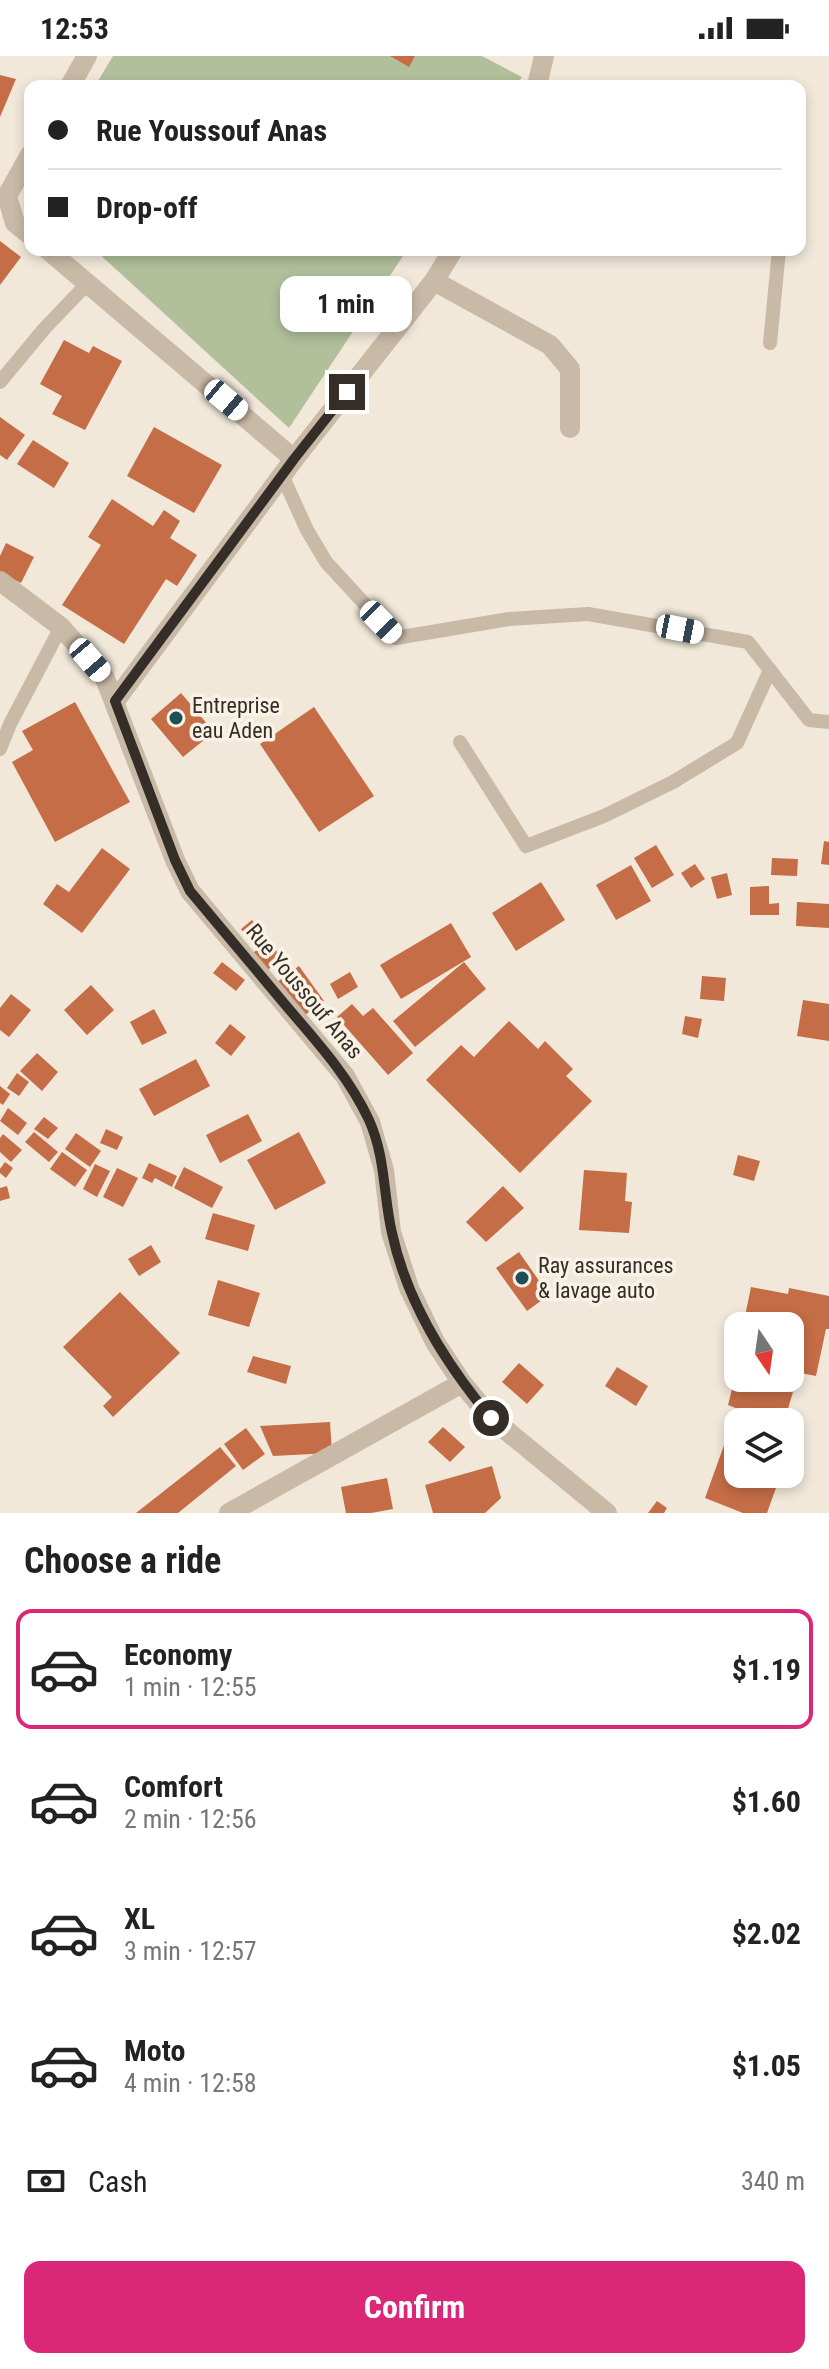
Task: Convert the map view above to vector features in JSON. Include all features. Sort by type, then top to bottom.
[{"type":"street","points":[[73,80],[87,56]]},
{"type":"street","points":[[538,80],[544,56]]},
{"type":"street","points":[[24,164],[3,194],[15,223],[24,230]]},
{"type":"street","points":[[55,256],[288,467]]},
{"type":"street","points":[[115,701],[288,467],[434,281],[449,256]]},
{"type":"street","points":[[434,281],[550,345],[570,369],[570,428]]},
{"type":"street","name":"Rue Youssouf Anas","points":[[0,581],[61,627],[104,676],[175,860],[190,891],[345,1076],[370,1122],[384,1170],[391,1232],[409,1288],[435,1342],[462,1383],[491,1418],[607,1513]]},
{"type":"street","points":[[229,1513],[462,1383]]},
{"type":"lane","points":[[770,343],[778,256]]},
{"type":"lane","points":[[0,382],[88,283]]},
{"type":"lane","points":[[288,467],[307,530],[326,562],[396,638],[509,619],[588,614],[748,642],[809,720],[829,722]]},
{"type":"lane","points":[[0,749],[61,627]]},
{"type":"lane","points":[[460,742],[526,846],[604,816],[673,782],[737,743],[770,670]]},
{"type":"green space","points":[[113,56],[482,56],[522,77],[520,80],[99,80]]},
{"type":"green space","points":[[102,256],[403,256],[289,428]]},
{"type":"building","points":[[390,56],[415,56],[409,67]]},
{"type":"building","points":[[0,75],[16,79],[0,117]]},
{"type":"building","points":[[0,241],[21,257],[0,285]]},
{"type":"building","points":[[64,340],[89,353],[93,346],[122,361],[85,430],[52,414],[62,396],[40,384]]},
{"type":"building","points":[[0,417],[25,435],[7,460],[0,455]]},
{"type":"building","points":[[154,427],[222,465],[194,513],[127,476]]},
{"type":"building","points":[[33,440],[69,463],[54,488],[17,464]]},
{"type":"building","points":[[112,499],[153,526],[164,510],[180,521],[170,538],[197,555],[177,586],[166,579],[124,644],[62,605],[101,545],[88,537]]},
{"type":"building","points":[[6,543],[34,557],[21,583],[0,573],[0,556]]},
{"type":"building","points":[[181,693],[214,732],[183,757],[151,719]]},
{"type":"building","points":[[75,702],[130,802],[55,842],[12,762],[33,750],[22,731]]},
{"type":"building","points":[[314,707],[374,796],[319,832],[260,744]]},
{"type":"building","points":[[824,841],[829,842],[829,865],[821,864]]},
{"type":"building","points":[[656,845],[674,875],[652,888],[634,858]]},
{"type":"building","points":[[102,848],[130,869],[82,933],[43,904],[57,884],[69,892]]},
{"type":"building","points":[[772,858],[798,859],[797,876],[771,875]]},
{"type":"building","points":[[695,864],[705,879],[691,888],[681,873]]},
{"type":"building","points":[[631,865],[651,901],[616,920],[596,885]]},
{"type":"building","points":[[727,873],[732,895],[717,899],[711,877]]},
{"type":"building","points":[[541,882],[565,920],[516,951],[492,913]]},
{"type":"building","points":[[769,886],[769,904],[779,903],[779,915],[750,915],[750,887]]},
{"type":"building","points":[[797,902],[829,904],[829,928],[796,926]]},
{"type":"building","points":[[252,920],[282,958],[263,974],[248,956],[257,950],[241,929]]},
{"type":"building","points":[[451,923],[471,957],[401,999],[380,965]]},
{"type":"building","points":[[222,962],[245,980],[236,991],[213,973]]},
{"type":"building","points":[[464,962],[486,989],[415,1047],[393,1021]]},
{"type":"building","points":[[299,966],[324,1001],[301,1018],[276,983]]},
{"type":"building","points":[[350,972],[358,987],[338,999],[330,984]]},
{"type":"building","points":[[702,976],[726,978],[724,1001],[700,999]]},
{"type":"building","points":[[91,985],[114,1010],[87,1035],[64,1010]]},
{"type":"building","points":[[11,994],[31,1010],[9,1037],[0,1030],[0,1008]]},
{"type":"building","points":[[803,1000],[829,1004],[829,1041],[797,1036]]},
{"type":"building","points":[[352,1004],[363,1016],[373,1008],[413,1053],[388,1075],[337,1017]]},
{"type":"building","points":[[154,1009],[167,1033],[142,1045],[130,1022]]},
{"type":"building","points":[[685,1016],[702,1019],[698,1038],[682,1034]]},
{"type":"building","points":[[509,1021],[538,1049],[545,1041],[573,1069],[566,1076],[592,1101],[520,1173],[426,1080],[461,1045],[474,1057]]},
{"type":"building","points":[[230,1024],[246,1037],[231,1056],[215,1043]]},
{"type":"building","points":[[37,1053],[58,1072],[42,1091],[20,1071]]},
{"type":"building","points":[[196,1059],[210,1086],[154,1116],[139,1089]]},
{"type":"building","points":[[17,1073],[29,1082],[19,1096],[7,1088]]},
{"type":"building","points":[[0,1086],[10,1094],[3,1105],[0,1103]]},
{"type":"building","points":[[8,1108],[27,1123],[18,1135],[0,1121]]},
{"type":"building","points":[[248,1114],[262,1141],[220,1163],[206,1135]]},
{"type":"building","points":[[44,1117],[58,1128],[48,1139],[34,1129]]},
{"type":"building","points":[[106,1129],[123,1137],[117,1150],[100,1143]]},
{"type":"building","points":[[34,1132],[58,1152],[49,1162],[25,1142]]},
{"type":"building","points":[[299,1132],[326,1183],[275,1210],[247,1160]]},
{"type":"building","points":[[76,1133],[101,1151],[90,1167],[65,1149]]},
{"type":"building","points":[[3,1134],[22,1150],[11,1162],[0,1152]]},
{"type":"building","points":[[62,1152],[87,1170],[75,1187],[50,1169]]},
{"type":"building","points":[[738,1155],[760,1161],[754,1181],[733,1175]]},
{"type":"building","points":[[5,1162],[13,1168],[6,1178],[0,1173]]},
{"type":"building","points":[[149,1163],[177,1176],[172,1187],[155,1178],[152,1183],[142,1178]]},
{"type":"building","points":[[95,1164],[110,1171],[97,1197],[83,1189]]},
{"type":"building","points":[[184,1167],[223,1187],[212,1208],[174,1188]]},
{"type":"building","points":[[117,1168],[138,1178],[123,1207],[103,1197]]},
{"type":"building","points":[[584,1170],[627,1173],[625,1201],[632,1202],[629,1233],[579,1230]]},
{"type":"building","points":[[7,1186],[10,1198],[0,1201],[0,1188]]},
{"type":"building","points":[[503,1186],[524,1208],[486,1242],[466,1222]]},
{"type":"building","points":[[213,1213],[255,1225],[248,1251],[205,1239]]},
{"type":"building","points":[[151,1245],[161,1262],[139,1276],[128,1259]]},
{"type":"building","points":[[519,1252],[549,1295],[527,1311],[496,1268]]},
{"type":"building","points":[[218,1280],[260,1293],[249,1327],[208,1315]]},
{"type":"building","points":[[751,1287],[788,1294],[789,1288],[829,1296],[829,1329],[826,1329],[816,1376],[804,1374],[804,1312],[746,1312]]},
{"type":"building","points":[[120,1292],[180,1353],[113,1417],[103,1406],[112,1397],[63,1347]]},
{"type":"building","points":[[253,1356],[291,1366],[286,1384],[247,1372]]},
{"type":"building","points":[[519,1363],[544,1385],[527,1404],[502,1382]]},
{"type":"building","points":[[617,1367],[648,1386],[636,1406],[605,1386]]},
{"type":"building","points":[[731,1392],[793,1392],[788,1408],[735,1408],[728,1405]]},
{"type":"building","points":[[330,1422],[332,1453],[273,1456],[260,1426]]},
{"type":"building","points":[[443,1427],[465,1447],[450,1462],[428,1442]]},
{"type":"building","points":[[246,1428],[265,1454],[243,1470],[224,1444]]},
{"type":"building","points":[[724,1445],[724,1488],[776,1488],[767,1513],[743,1513],[705,1498]]},
{"type":"building","points":[[220,1447],[236,1466],[178,1513],[136,1513]]},
{"type":"building","points":[[492,1466],[501,1498],[485,1513],[433,1513],[425,1485]]},
{"type":"building","points":[[387,1478],[393,1509],[346,1513],[341,1487]]},
{"type":"building","points":[[657,1501],[667,1508],[664,1513],[648,1513]]},
{"type":"place","name":"Entreprise eau Aden","points":[[176,718]]},
{"type":"place","name":"Ray assurances & lavage auto","points":[[522,1278]]},
{"type":"route","points":[[347,392],[115,701],[175,860],[190,891],[345,1076],[370,1122],[384,1170],[391,1232],[409,1288],[435,1342],[462,1383],[491,1418]]}]
